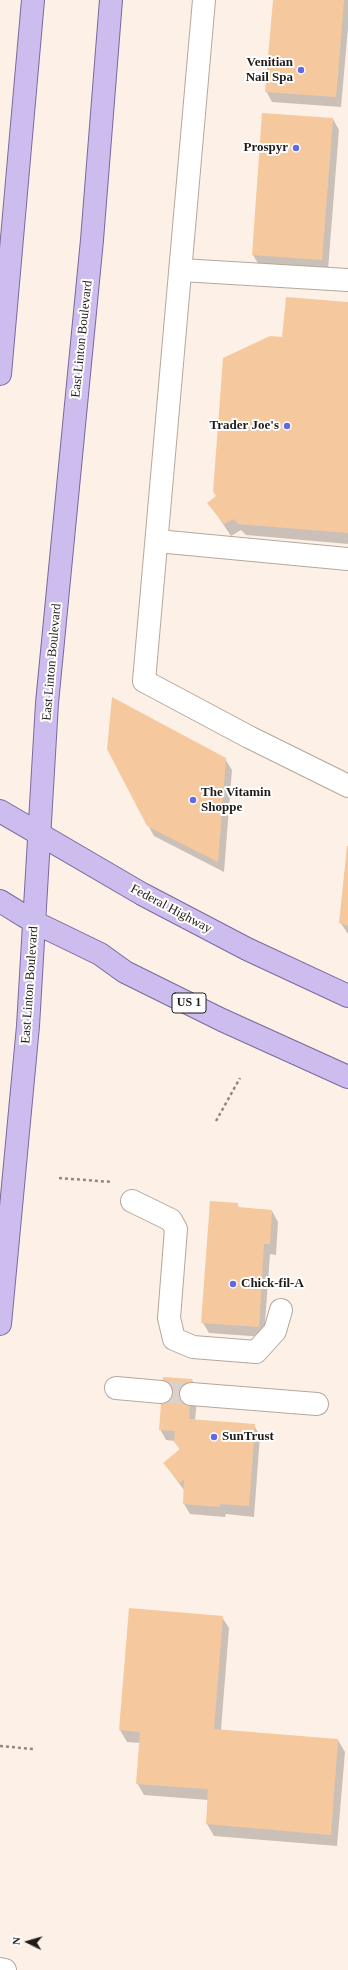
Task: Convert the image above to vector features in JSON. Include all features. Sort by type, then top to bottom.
[{"type":"main road","points":[[0,374],[33,0]]},
{"type":"main road","name":"East Linton Boulevard","points":[[0,1324],[23,1081],[47,703],[92,240],[111,0]]},
{"type":"main road","name":"Federal Highway","points":[[0,810],[142,894],[247,949],[348,996]]},
{"type":"main road","name":"US 1","points":[[0,901],[34,922],[100,954],[125,972],[222,1020],[348,1076]]},
{"type":"street","points":[[204,0],[144,681],[348,786]]},
{"type":"street","points":[[181,270],[348,280]]},
{"type":"street","points":[[157,541],[348,559]]},
{"type":"street","points":[[132,1201],[171,1220],[176,1229],[169,1318],[174,1339],[193,1347],[256,1352],[275,1331],[281,1310]]},
{"type":"street","points":[[116,1388],[161,1392]]},
{"type":"street","points":[[191,1394],[316,1404]]},
{"type":"street","points":[[0,1969],[5,1970]]},
{"type":"path","points":[[216,1121],[240,1078]]},
{"type":"path","points":[[59,1178],[116,1182]]},
{"type":"path","points":[[0,1746],[33,1750]]},
{"type":"building","points":[[273,0],[344,0],[336,97],[265,92]]},
{"type":"building","points":[[262,113],[333,118],[322,260],[252,255]]},
{"type":"building","points":[[286,297],[348,302],[348,533],[238,524],[234,519],[224,524],[207,503],[216,496],[213,492],[223,358],[270,336],[282,337]]},
{"type":"building","points":[[112,697],[226,758],[218,862],[147,826],[107,749]]},
{"type":"building","points":[[348,846],[348,926],[339,923]]},
{"type":"building","name":"Chick-fil-A","points":[[210,1201],[238,1203],[238,1207],[272,1210],[270,1244],[264,1244],[259,1327],[201,1323]]},
{"type":"building","name":"SunTrust","points":[[163,1377],[192,1379],[189,1419],[255,1424],[249,1506],[220,1504],[220,1507],[183,1504],[184,1479],[180,1483],[163,1463],[180,1449],[174,1442],[175,1431],[159,1430]]},
{"type":"building","points":[[129,1608],[223,1616],[214,1729],[338,1739],[331,1835],[206,1824],[208,1789],[136,1784],[140,1732],[119,1730]]},
{"type":"tunnel","points":[[161,1392],[191,1394]]},
{"type":"place","name":"Venitian Nail Spa","points":[[301,70]]},
{"type":"place","name":"Prospyr","points":[[296,148]]},
{"type":"place","name":"Trader Joe's","points":[[287,426]]},
{"type":"place","name":"The Vitamin Shoppe","points":[[193,800]]},
{"type":"place","name":"Chick-fil-A","points":[[233,1284]]},
{"type":"place","name":"SunTrust","points":[[214,1437]]}]
